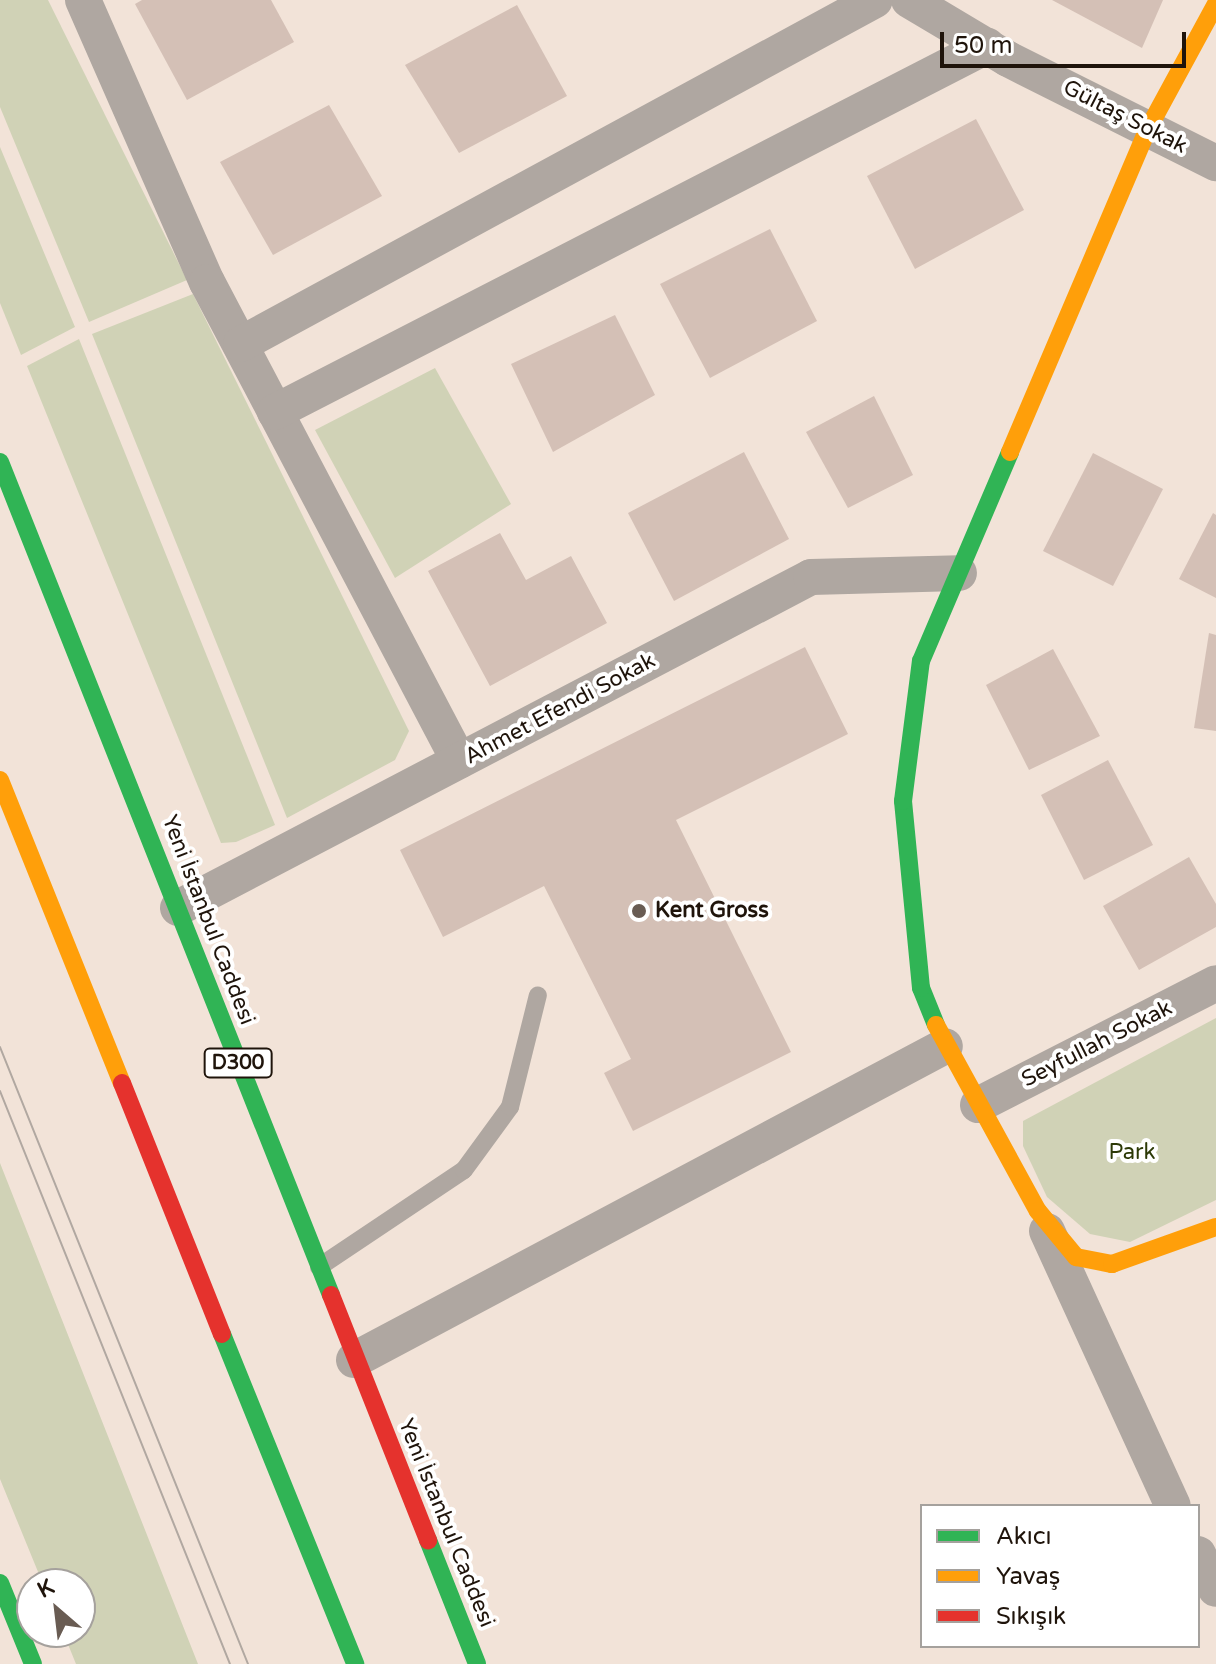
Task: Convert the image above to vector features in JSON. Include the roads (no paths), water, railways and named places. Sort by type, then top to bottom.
[{"type":"main road","points":[[1216,4],[1148,129],[921,661],[903,801],[921,988],[945,1046],[1038,1211],[1076,1257],[1112,1264],[1216,1227]]},
{"type":"main road","name":"Yeni İstanbul Caddesi","points":[[0,462],[178,908],[316,1269],[477,1664]]},
{"type":"main road","points":[[0,780],[355,1664]]},
{"type":"main road","points":[[0,1583],[33,1664]]},
{"type":"street","points":[[83,0],[207,282],[459,761]]},
{"type":"street","points":[[241,344],[875,0]]},
{"type":"street","name":"Gültaş Sokak","points":[[909,0],[987,46],[1216,163]]},
{"type":"street","points":[[275,412],[987,46]]},
{"type":"street","name":"Ahmet Efendi Sokak","points":[[178,908],[811,577],[959,573]]},
{"type":"street","name":"Seyfullah Sokak","points":[[978,1105],[1216,983]]},
{"type":"street","points":[[354,1360],[945,1046]]},
{"type":"street","points":[[1038,1211],[1172,1504]]},
{"type":"street","points":[[1200,1558],[1216,1589]]},
{"type":"lane","points":[[316,1269],[464,1170],[510,1107],[538,995]]},
{"type":"tram line","points":[[0,1047],[248,1664]]},
{"type":"tram line","points":[[0,1091],[230,1664]]},
{"type":"place","name":"Kent Gross","points":[[639,911]]},
{"type":"park label","name":"Park","points":[[1132,1153]]}]
